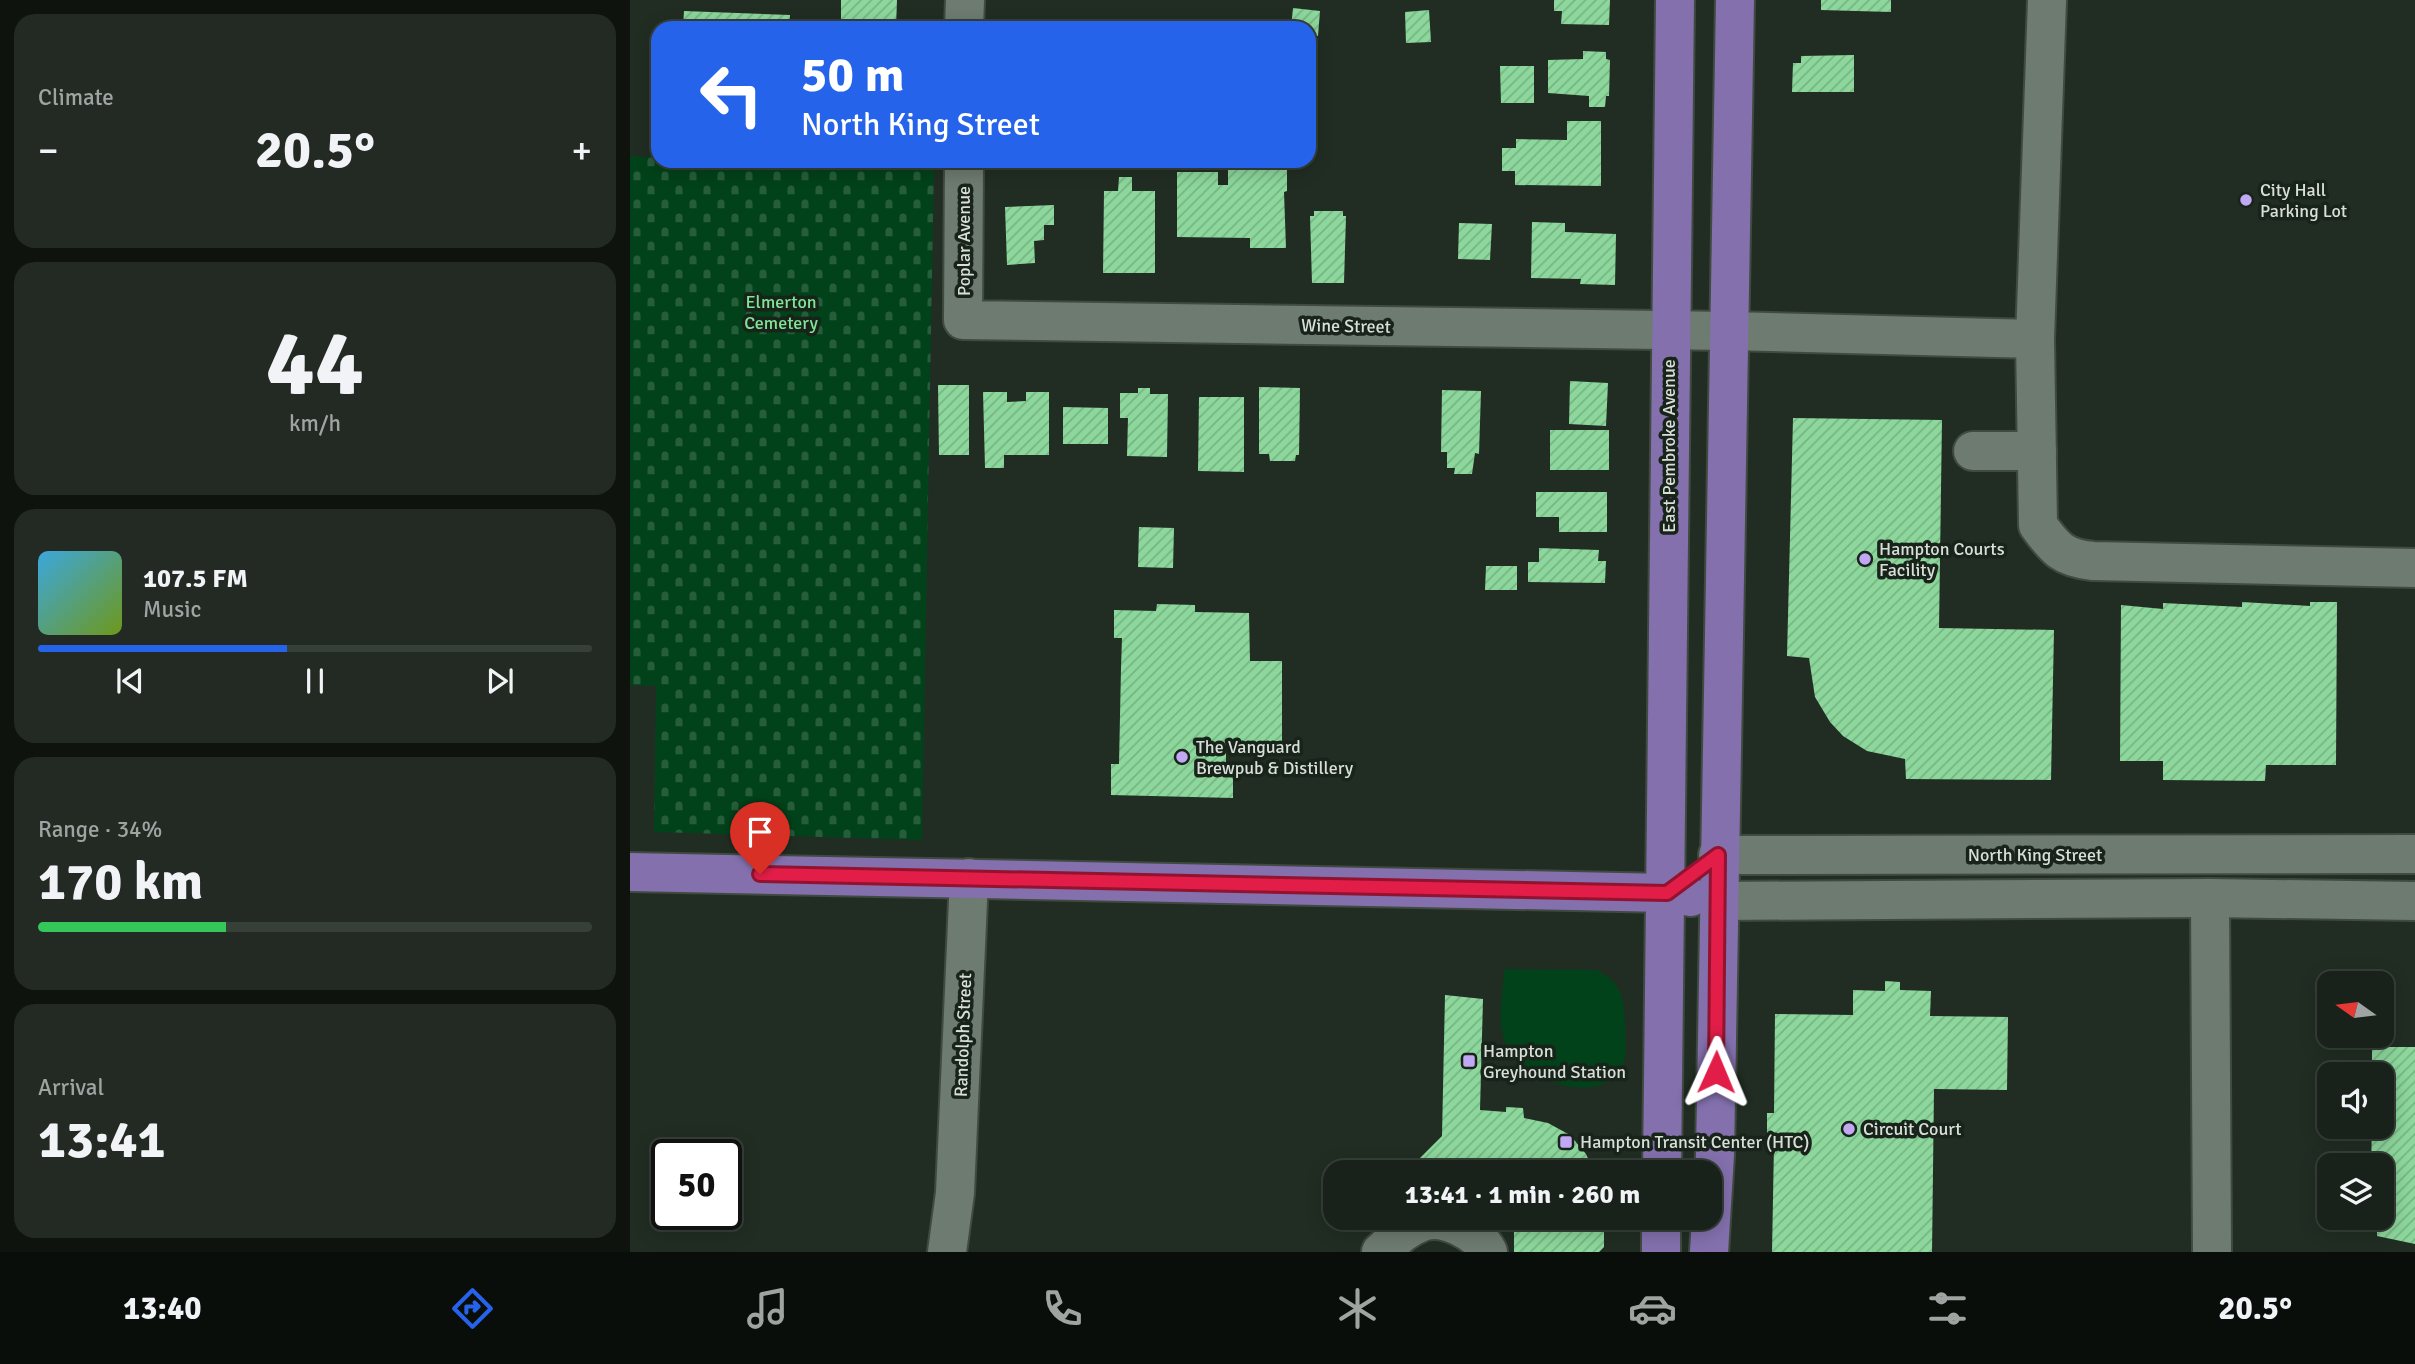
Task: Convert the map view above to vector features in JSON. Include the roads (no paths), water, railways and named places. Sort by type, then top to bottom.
[{"type":"main road","name":"East Pembroke Avenue","points":[[1662,1160],[1675,0]]},
{"type":"main road","points":[[1709,1252],[1715,1155],[1718,855],[1735,0]]},
{"type":"main road","points":[[1667,893],[1718,855]]},
{"type":"main road","points":[[630,872],[1667,893],[1718,901]]},
{"type":"main road","points":[[1661,1230],[1661,1252]]},
{"type":"street","points":[[964,21],[965,0]]},
{"type":"street","points":[[2046,0],[2035,340],[2038,525],[2055,548],[2076,559],[2415,568]]},
{"type":"street","name":"Poplar Avenue","points":[[963,320],[964,168]]},
{"type":"street","name":"Wine Street","points":[[963,320],[1730,331],[2035,340]]},
{"type":"street","points":[[1973,451],[2037,451]]},
{"type":"street","name":"North King Street","points":[[1718,855],[2415,853]]},
{"type":"street","name":"Randolph Street","points":[[955,1193],[969,878]]},
{"type":"street","points":[[1718,901],[2210,898],[2415,901]]},
{"type":"street","points":[[2210,898],[2212,1252]]},
{"type":"street","points":[[947,1252],[955,1193]]},
{"type":"street","points":[[955,1193],[968,1252]]},
{"type":"street","points":[[1381,1252],[1405,1230],[1425,1221],[1460,1226],[1482,1238],[1488,1252]]},
{"type":"place","name":"City Hall Parking Lot","points":[[2246,200]]},
{"type":"place","name":"Hampton Courts Facility","points":[[1865,559]]},
{"type":"place","name":"The Vanguard Brewpub & Distillery","points":[[1182,757]]},
{"type":"place","name":"Hampton Greyhound Station","points":[[1469,1061]]},
{"type":"place","name":"Circuit Court","points":[[1849,1129]]},
{"type":"place","name":"Hampton Transit Center (HTC)","points":[[1566,1142]]},
{"type":"park label","name":"Elmerton Cemetery","points":[[781,312]]}]
